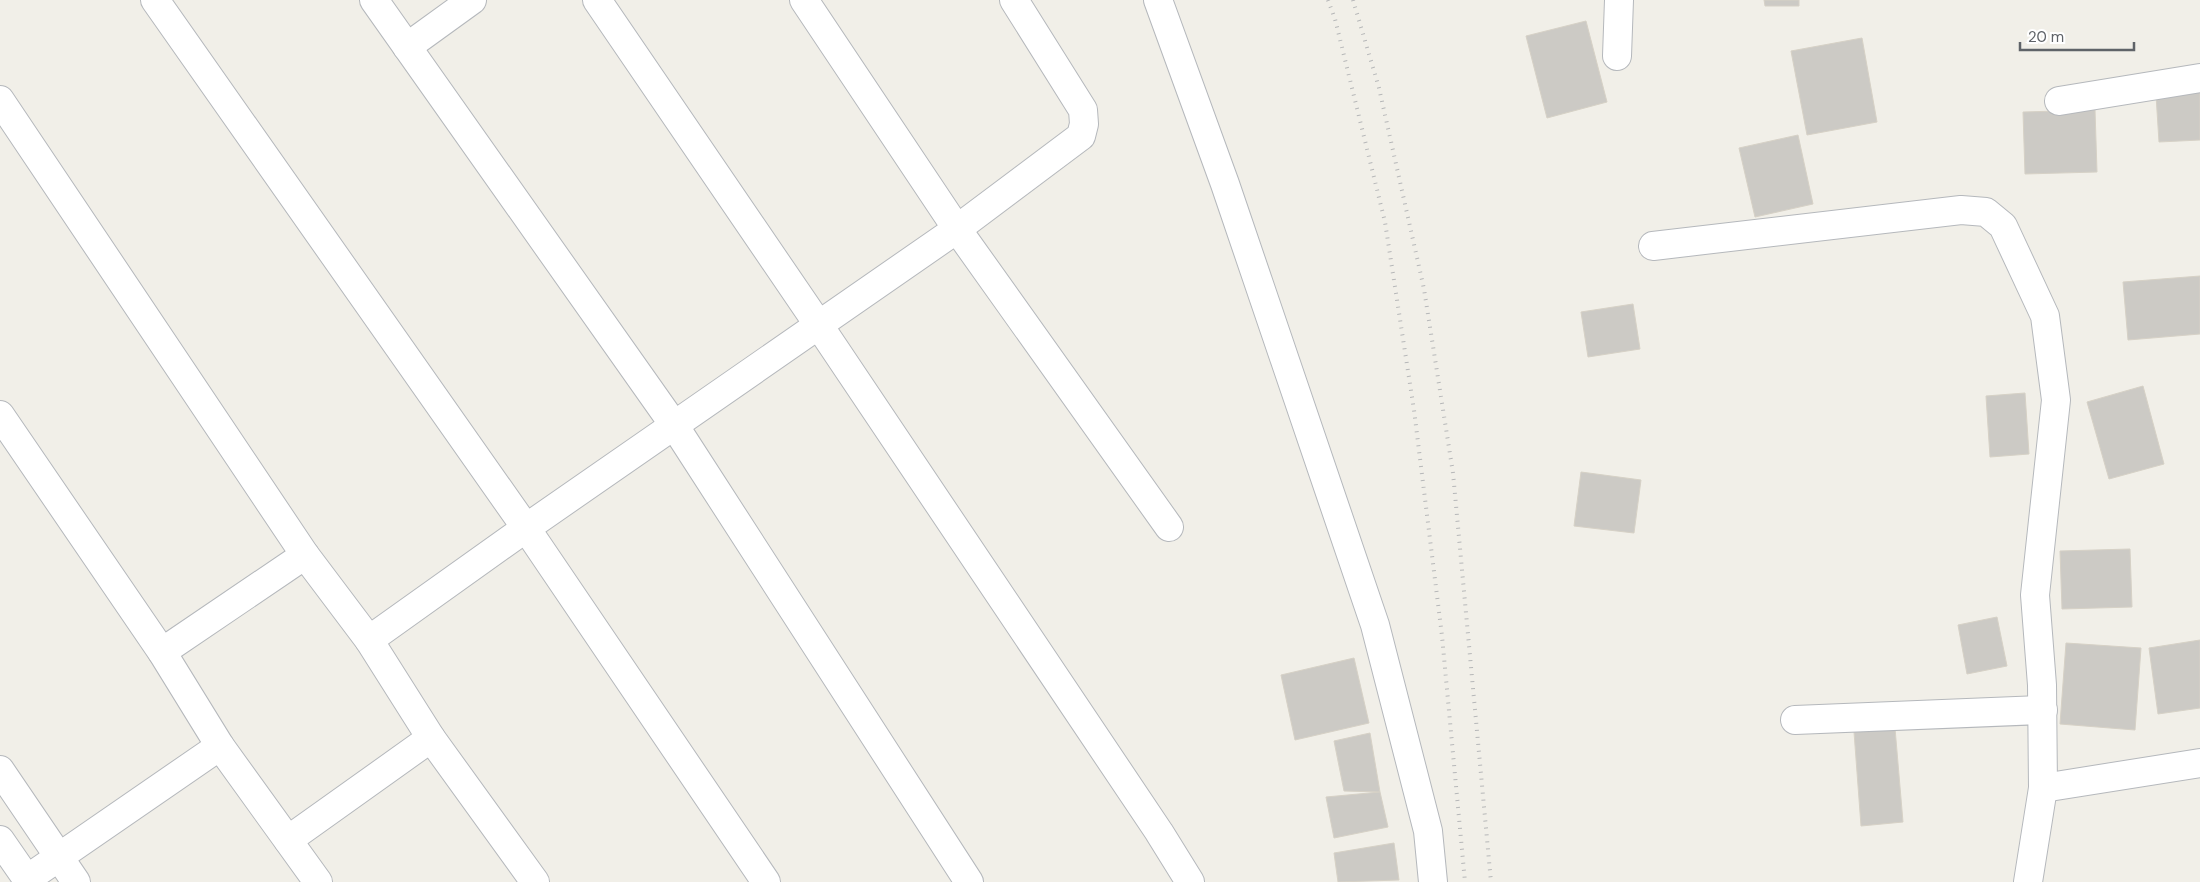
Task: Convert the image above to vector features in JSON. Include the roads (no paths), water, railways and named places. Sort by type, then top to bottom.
[{"type":"street","points":[[155,0],[526,528],[766,882]]},
{"type":"street","points":[[374,0],[674,425],[969,882]]},
{"type":"street","points":[[407,47],[472,0]]},
{"type":"street","points":[[597,0],[818,324],[1159,832],[1190,882]]},
{"type":"street","points":[[804,0],[957,229],[1169,527]]},
{"type":"street","points":[[370,640],[526,528],[957,229],[1081,136],[1084,124],[1083,110],[1014,0]]},
{"type":"street","points":[[1158,0],[1225,184],[1375,625],[1428,832],[1433,882]]},
{"type":"street","points":[[1617,56],[1619,0]]},
{"type":"street","points":[[2059,101],[2200,78]]},
{"type":"street","points":[[0,100],[305,555],[370,640],[431,738],[535,882]]},
{"type":"street","points":[[1653,246],[1961,210],[1986,212],[2003,226],[2045,316],[2056,400],[2034,595],[2042,685],[2043,788],[2028,882]]},
{"type":"street","points":[[0,415],[162,652],[220,746],[318,882]]},
{"type":"street","points":[[162,652],[305,555]]},
{"type":"street","points":[[1795,720],[2043,710]]},
{"type":"street","points":[[288,840],[431,738]]},
{"type":"street","points":[[0,840],[28,880],[58,855],[220,746]]},
{"type":"street","points":[[2043,788],[2200,763]]},
{"type":"street","points":[[0,770],[76,882]]},
{"type":"railway","points":[[1328,0],[1335,19],[1385,222],[1414,410],[1442,636],[1465,882]]},
{"type":"railway","points":[[1353,0],[1379,88],[1424,289],[1453,473],[1491,882]]}]
